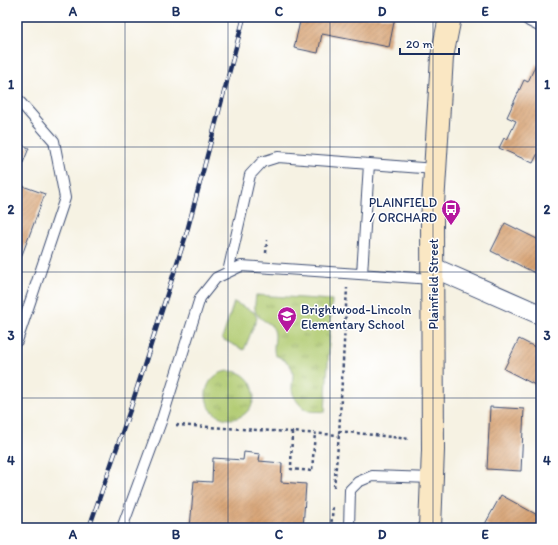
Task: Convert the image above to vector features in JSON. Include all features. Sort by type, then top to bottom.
[{"type":"street","name":"Plainfield Street","points":[[430,528],[433,389],[432,273],[435,169],[442,57],[450,17]]},
{"type":"street","points":[[531,17],[541,22]]},
{"type":"street","points":[[432,273],[541,315]]},
{"type":"lane","points":[[17,100],[54,141],[65,198],[17,341]]},
{"type":"lane","points":[[228,272],[250,175],[262,162],[278,157],[435,169]]},
{"type":"lane","points":[[362,274],[369,164]]},
{"type":"lane","points":[[122,528],[162,419],[200,298],[216,278],[241,266],[362,274],[432,273]]},
{"type":"lane","points":[[348,528],[350,490],[358,482],[372,476],[432,478]]},
{"type":"path","points":[[266,260],[267,240]]},
{"type":"path","points":[[334,489],[339,433],[347,288]]},
{"type":"path","points":[[176,425],[315,434],[339,433],[409,439]]},
{"type":"path","points":[[292,432],[291,469],[312,471],[315,434]]},
{"type":"path","points":[[331,528],[333,505]]},
{"type":"green space","points":[[256,295],[332,300],[325,412],[309,411],[299,404],[293,394],[292,369],[287,362],[275,355],[274,330],[268,323],[257,315],[255,309]]},
{"type":"green space","points":[[234,302],[254,312],[257,318],[244,350],[222,339]]},
{"type":"green space","points":[[230,371],[239,373],[247,378],[252,386],[254,395],[252,404],[247,412],[239,417],[230,419],[221,417],[213,412],[208,404],[206,395],[208,386],[213,378],[221,373]]},
{"type":"building","points":[[301,17],[395,17],[389,47],[322,34],[318,53],[294,48]]},
{"type":"building","points":[[536,64],[541,66],[541,127],[539,132],[541,133],[541,147],[533,163],[499,148],[504,138],[507,140],[516,121],[507,117],[524,80],[528,82]]},
{"type":"building","points":[[17,143],[29,148],[17,178]]},
{"type":"building","points":[[17,184],[45,194],[17,268]]},
{"type":"building","points":[[505,223],[541,241],[541,276],[491,251]]},
{"type":"building","points":[[519,339],[541,350],[541,388],[504,369]]},
{"type":"building","points":[[490,407],[524,409],[521,471],[487,469]]},
{"type":"building","points":[[244,452],[260,454],[259,461],[282,463],[281,482],[306,484],[303,528],[190,528],[194,481],[212,482],[213,458],[243,460]]},
{"type":"building","points":[[501,495],[541,517],[541,528],[492,528],[485,524]]},
{"type":"railway","points":[[89,528],[130,410],[186,235],[244,17]]},
{"type":"place","name":"PLAINFIELD / ORCHARD","points":[[451,226]]},
{"type":"place","name":"Brightwood-Lincoln Elementary School","points":[[287,333]]}]
